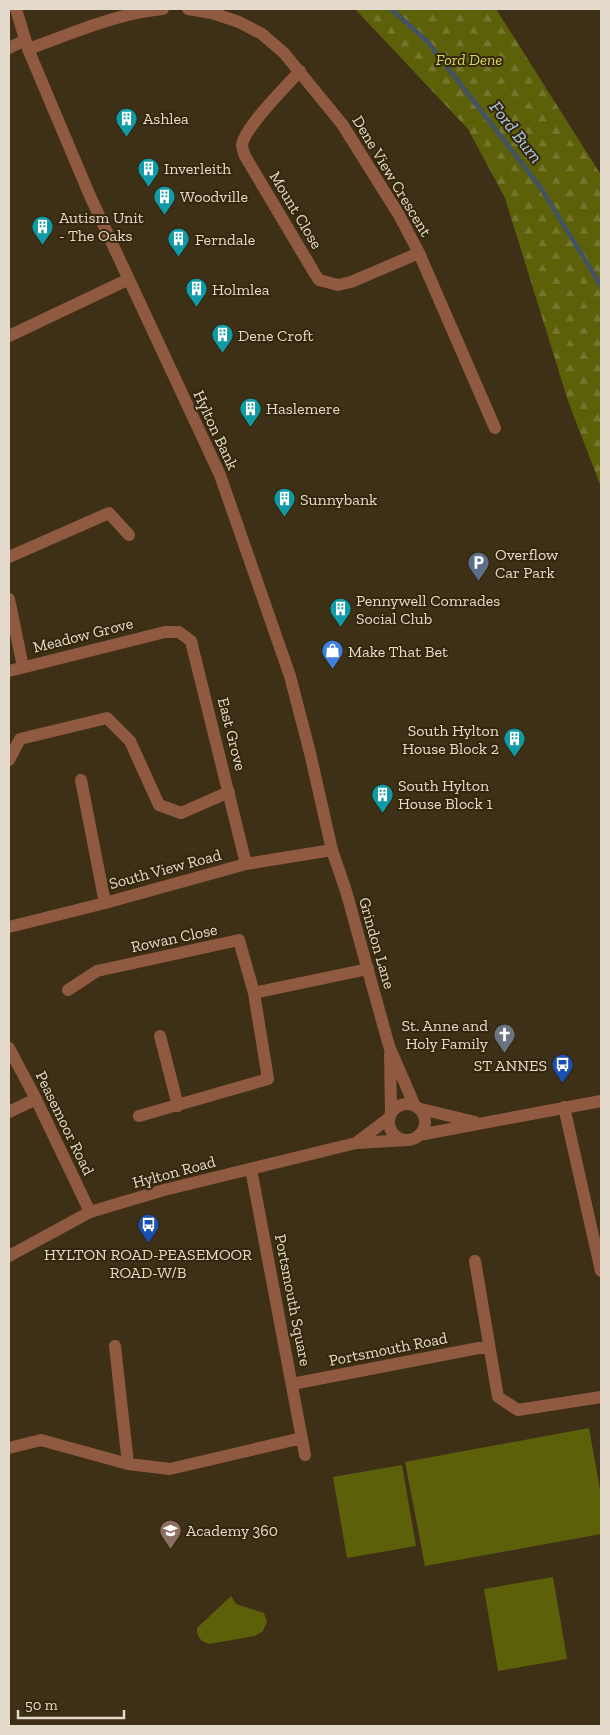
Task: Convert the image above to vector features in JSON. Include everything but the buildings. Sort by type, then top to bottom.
[{"type":"street","name":"Hylton Bank","points":[[16,9],[27,44],[90,196],[127,280],[220,475],[290,676],[332,850]]},
{"type":"street","points":[[9,48],[117,18],[149,10],[163,9]]},
{"type":"street","name":"Dene View Crescent","points":[[188,9],[212,13],[239,22],[262,34],[284,53],[342,124],[400,215],[419,252],[495,428]]},
{"type":"street","name":"Mount Close","points":[[300,71],[255,122],[247,133],[242,145],[245,156],[315,274],[319,280],[338,285],[351,282],[419,252]]},
{"type":"street","points":[[9,336],[127,280]]},
{"type":"street","points":[[9,557],[109,513],[129,535]]},
{"type":"street","points":[[9,599],[23,666]]},
{"type":"street","name":"Meadow Grove","points":[[9,671],[165,632]]},
{"type":"street","name":"East Grove","points":[[165,632],[180,632],[191,641],[246,864]]},
{"type":"street","points":[[9,760],[20,739],[107,718],[130,741],[158,805],[181,812],[229,792]]},
{"type":"street","points":[[81,780],[105,903]]},
{"type":"street","name":"South View Road","points":[[9,927],[246,864],[332,850]]},
{"type":"street","name":"Grindon Lane","points":[[332,850],[346,891],[389,1046],[418,1107]]},
{"type":"street","name":"Rowan Close","points":[[68,990],[97,971],[239,940],[254,993],[268,1078],[139,1116]]},
{"type":"street","points":[[254,993],[368,970]]},
{"type":"street","points":[[160,1036],[178,1106]]},
{"type":"street","name":"Grindon Lane","points":[[389,1046],[390,1115]]},
{"type":"street","name":"Peasemoor Road","points":[[9,1048],[36,1099],[90,1212]]},
{"type":"street","points":[[9,1112],[36,1099]]},
{"type":"street","name":"Hylton Road","points":[[9,1256],[90,1212],[164,1190],[356,1143],[414,1138],[480,1123],[601,1100]]},
{"type":"street","points":[[407,1103],[418,1107],[426,1118],[426,1124],[414,1138],[397,1137],[389,1125],[390,1115],[398,1105],[407,1103]]},
{"type":"street","name":"Hylton Road","points":[[418,1107],[480,1123]]},
{"type":"street","points":[[564,1107],[601,1271]]},
{"type":"street","name":"Hylton Road","points":[[356,1143],[390,1115]]},
{"type":"street","name":"Portsmouth Square","points":[[251,1168],[305,1454]]},
{"type":"street","points":[[475,1261],[498,1397],[518,1410],[601,1398]]},
{"type":"street","points":[[115,1346],[128,1464]]},
{"type":"street","name":"Portsmouth Road","points":[[292,1384],[489,1346]]},
{"type":"street","points":[[9,1448],[41,1440],[128,1464],[170,1469],[302,1438]]},
{"type":"green space","name":"Ford Dene","points":[[355,9],[496,9],[601,175],[601,487],[568,401],[505,198],[468,129]]},
{"type":"green space","points":[[589,1428],[601,1495],[601,1534],[425,1566],[405,1462]]},
{"type":"green space","points":[[402,1465],[416,1546],[347,1558],[333,1477]]},
{"type":"green space","points":[[553,1577],[567,1659],[498,1671],[484,1589]]},
{"type":"green space","points":[[231,1596],[236,1604],[264,1613],[267,1622],[263,1631],[255,1636],[209,1644],[203,1641],[198,1636],[197,1628]]},
{"type":"waterway","name":"Ford Burn","points":[[391,9],[427,41],[541,188],[601,286]]},
{"type":"place","name":"Ashlea","points":[[127,137]]},
{"type":"place","name":"Inverleith","points":[[148,187]]},
{"type":"place","name":"Woodville","points":[[164,215]]},
{"type":"place","name":"Autism Unit - The Oaks","points":[[43,245]]},
{"type":"place","name":"Ferndale","points":[[179,258]]},
{"type":"place","name":"Holmlea","points":[[196,308]]},
{"type":"place","name":"Dene Croft","points":[[222,354]]},
{"type":"place","name":"Haslemere","points":[[250,427]]},
{"type":"place","name":"Sunnybank","points":[[284,518]]},
{"type":"place","name":"Overflow Car Park","points":[[479,582]]},
{"type":"place","name":"Pennywell Comrades Social Club","points":[[340,628]]},
{"type":"place","name":"Make That Bet","points":[[332,670]]},
{"type":"place","name":"South Hylton House Block 2","points":[[515,758]]},
{"type":"place","name":"South Hylton House Block 1","points":[[382,813]]},
{"type":"place","name":"St. Anne and Holy Family","points":[[504,1053]]},
{"type":"place","name":"ST ANNES","points":[[563,1084]]},
{"type":"place","name":"HYLTON ROAD-PEASEMOOR ROAD-W/B","points":[[148,1244]]},
{"type":"place","name":"Academy 360","points":[[170,1549]]}]
